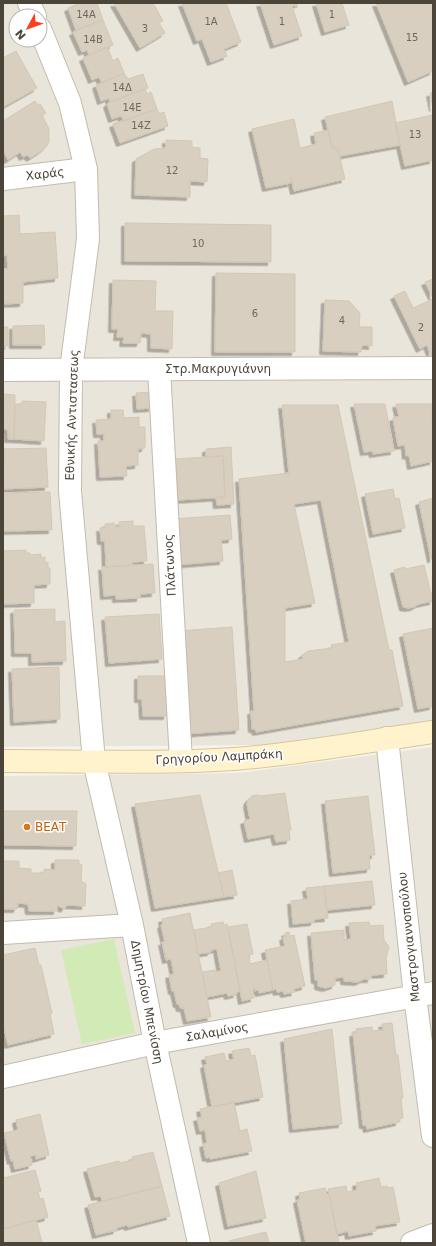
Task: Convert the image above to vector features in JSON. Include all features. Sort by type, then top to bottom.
[{"type":"main road","name":"Γρηγορίου Λαμπράκη","points":[[3,761],[181,761],[270,756],[433,732]]},
{"type":"street","name":"Εθνικής Αντιστασεως","points":[[48,48],[70,103],[86,169],[88,240],[71,370],[70,491],[94,761]]},
{"type":"street","name":"Χαράς","points":[[3,179],[86,169]]},
{"type":"street","name":"Στρ.Μακρυγιάννη","points":[[3,370],[433,368]]},
{"type":"street","name":"Πλάτωνος","points":[[159,369],[181,761]]},
{"type":"street","name":"Μαστρογιαννοπούλου","points":[[387,738],[424,994],[433,1136]]},
{"type":"street","name":"Δημητρίου Μπενίσση","points":[[94,761],[132,925],[155,1044],[199,1243]]},
{"type":"street","points":[[3,933],[132,925]]},
{"type":"street","name":"Σαλαμίνος","points":[[3,1077],[155,1044],[424,994]]},
{"type":"street","points":[[412,1243],[433,1235]]},
{"type":"shaded area","points":[[3,3],[433,3],[433,722],[263,745],[3,747]]},
{"type":"shaded area","points":[[433,747],[433,1243],[3,1243],[3,776],[239,773]]},
{"type":"green space","points":[[114,939],[135,1033],[82,1044],[61,950]]},
{"type":"building","points":[[75,3],[97,3],[103,20],[76,30],[68,8],[76,5]]},
{"type":"building","points":[[114,3],[153,3],[163,21],[159,23],[165,33],[140,48]]},
{"type":"building","points":[[182,3],[226,3],[241,42],[224,49],[227,56],[211,62],[202,39],[197,41]]},
{"type":"building","points":[[260,3],[301,3],[292,6],[302,36],[274,45]]},
{"type":"building","points":[[316,3],[342,3],[349,25],[325,32]]},
{"type":"building","points":[[376,3],[433,3],[433,71],[408,82]]},
{"type":"building","points":[[103,20],[113,45],[89,55],[87,50],[82,52],[73,32]]},
{"type":"building","points":[[107,47],[113,61],[118,58],[124,73],[102,83],[99,77],[92,80],[83,58]]},
{"type":"building","points":[[16,51],[37,88],[3,107],[3,58]]},
{"type":"building","points":[[124,73],[128,79],[143,74],[148,88],[110,102],[109,98],[101,101],[96,85]]},
{"type":"building","points":[[145,89],[147,94],[151,92],[157,109],[124,121],[121,116],[112,119],[107,104]]},
{"type":"building","points":[[430,93],[433,93],[433,108]]},
{"type":"building","points":[[35,101],[38,105],[40,104],[46,113],[42,115],[49,129],[49,141],[47,146],[30,158],[27,155],[23,157],[20,152],[8,160],[3,151],[3,121]]},
{"type":"building","points":[[392,101],[400,145],[340,156],[338,150],[332,147],[325,117]]},
{"type":"building","points":[[157,109],[159,114],[164,112],[168,126],[120,143],[113,124]]},
{"type":"building","points":[[433,115],[433,160],[405,166],[395,123]]},
{"type":"building","points":[[294,119],[300,148],[316,144],[314,133],[328,130],[332,147],[338,150],[345,179],[294,191],[291,177],[291,183],[266,188],[252,129]]},
{"type":"building","points":[[166,140],[192,141],[192,147],[200,148],[200,158],[208,159],[207,182],[190,181],[190,197],[135,195],[136,159],[154,149],[166,148]]},
{"type":"building","points":[[19,215],[20,234],[55,232],[58,278],[23,282],[23,303],[3,304],[3,269],[8,269],[7,255],[3,256],[3,216]]},
{"type":"building","points":[[125,223],[271,225],[271,262],[125,261]]},
{"type":"building","points":[[216,273],[295,274],[295,352],[215,352]]},
{"type":"building","points":[[433,279],[433,298],[425,282]]},
{"type":"building","points":[[113,280],[156,281],[155,311],[173,311],[172,349],[151,348],[151,334],[141,333],[140,343],[123,343],[124,337],[117,337],[118,329],[112,329]]},
{"type":"building","points":[[405,291],[413,308],[433,299],[432,357],[427,345],[420,349],[394,296]]},
{"type":"building","points":[[325,300],[349,301],[360,313],[359,327],[372,327],[372,346],[362,345],[361,352],[323,351]]},
{"type":"building","points":[[44,325],[45,345],[13,345],[13,326]]},
{"type":"building","points":[[3,327],[8,327],[8,346],[3,346]]},
{"type":"building","points":[[152,392],[152,408],[137,409],[136,393]]},
{"type":"building","points":[[3,394],[15,395],[14,439],[8,439],[8,430],[3,429]]},
{"type":"building","points":[[22,401],[46,402],[44,441],[14,439],[15,404],[22,404]]},
{"type":"building","points":[[354,404],[385,404],[394,451],[373,454],[372,451],[364,452]]},
{"type":"building","points":[[396,404],[432,404],[433,461],[411,466],[409,455],[406,456],[405,445],[398,446],[393,418],[399,416]]},
{"type":"building","points":[[282,405],[338,405],[389,650],[392,650],[403,706],[256,732],[255,729],[252,729],[251,711],[254,711],[239,479],[289,473]],"holes":[[[321,500],[349,642],[331,645],[332,648],[308,651],[302,655],[303,659],[285,662],[285,608],[315,603],[294,504]]]},
{"type":"building","points":[[111,410],[123,410],[124,418],[139,417],[139,427],[145,427],[145,448],[138,449],[138,465],[126,466],[127,476],[100,477],[98,441],[104,441],[104,434],[97,434],[96,420],[111,419]]},
{"type":"building","points":[[231,447],[234,504],[217,505],[216,497],[225,497],[223,456],[206,457],[206,449]]},
{"type":"building","points":[[46,448],[48,487],[3,489],[4,449]]},
{"type":"building","points":[[223,456],[225,497],[178,500],[175,459]]},
{"type":"building","points":[[393,489],[395,499],[399,498],[405,528],[373,534],[365,494]]},
{"type":"building","points":[[50,492],[52,530],[3,531],[3,493]]},
{"type":"building","points":[[433,498],[433,559],[431,559],[419,502]]},
{"type":"building","points":[[230,515],[232,539],[221,540],[223,561],[175,565],[172,519]]},
{"type":"building","points":[[133,521],[133,526],[144,526],[147,561],[132,562],[132,565],[106,567],[105,541],[101,541],[100,528],[105,528],[105,524],[114,523],[115,527],[119,527],[119,522]]},
{"type":"building","points":[[26,550],[26,553],[30,553],[30,555],[41,554],[41,558],[45,557],[45,563],[48,562],[48,568],[50,568],[50,584],[34,585],[34,603],[3,604],[3,551]]},
{"type":"building","points":[[153,564],[155,593],[140,594],[140,598],[116,599],[116,595],[104,596],[102,567]]},
{"type":"building","points":[[424,565],[431,594],[433,594],[433,601],[419,604],[414,607],[403,607],[394,570]]},
{"type":"building","points":[[55,609],[55,622],[65,621],[66,661],[32,662],[32,653],[15,653],[14,610]]},
{"type":"building","points":[[159,614],[162,659],[109,663],[105,617]]},
{"type":"building","points":[[232,627],[239,730],[185,734],[178,631]]},
{"type":"building","points":[[433,628],[433,706],[418,709],[403,634]]},
{"type":"building","points":[[59,667],[60,719],[14,722],[12,669]]},
{"type":"building","points":[[138,676],[167,676],[167,716],[143,716],[142,699],[138,699]]},
{"type":"building","points":[[285,793],[291,830],[289,830],[290,840],[276,842],[274,834],[248,839],[244,821],[250,819],[247,804],[248,800],[252,796],[256,795],[261,796]]},
{"type":"building","points":[[200,795],[224,897],[155,908],[135,804]]},
{"type":"building","points":[[368,796],[375,855],[369,855],[370,869],[333,873],[325,801]]},
{"type":"building","points":[[3,811],[77,811],[76,846],[3,845]]},
{"type":"building","points":[[55,860],[79,860],[79,864],[82,865],[81,881],[86,884],[85,906],[67,905],[64,909],[57,906],[57,911],[29,911],[28,904],[18,903],[17,909],[3,909],[3,861],[19,861],[19,868],[31,869],[31,873],[44,873],[44,869],[55,870]]},
{"type":"building","points":[[232,870],[237,895],[224,897],[218,873]]},
{"type":"building","points":[[372,881],[375,905],[327,910],[324,886]]},
{"type":"building","points":[[324,886],[328,918],[314,919],[314,922],[293,924],[291,901],[308,899],[306,888]]},
{"type":"building","points":[[190,913],[211,1017],[187,1021],[184,1008],[180,1008],[179,1004],[177,1004],[174,991],[172,991],[169,975],[174,974],[171,959],[166,960],[162,942],[165,942],[161,925],[163,924],[162,919]]},
{"type":"building","points":[[223,922],[224,925],[227,924],[240,991],[236,992],[237,994],[228,996],[227,993],[207,997],[202,972],[215,970],[215,972],[221,971],[217,949],[211,950],[211,952],[198,954],[194,930],[212,927],[211,924]]},
{"type":"building","points":[[369,922],[370,926],[383,925],[384,940],[389,947],[386,958],[387,974],[371,975],[371,979],[364,979],[358,982],[344,981],[344,977],[335,978],[335,985],[326,988],[318,986],[318,980],[315,980],[311,933],[344,930],[344,940],[351,939],[349,923]]},
{"type":"building","points":[[247,924],[253,954],[249,955],[250,964],[267,960],[273,990],[259,993],[258,990],[255,991],[255,988],[253,989],[254,998],[242,1001],[228,927]]},
{"type":"building","points":[[289,932],[290,936],[294,935],[305,986],[294,989],[295,992],[284,994],[283,991],[277,992],[276,989],[273,990],[265,950],[285,946],[283,937],[286,937],[285,933]]},
{"type":"building","points":[[35,948],[39,965],[41,965],[52,1013],[50,1014],[54,1034],[8,1045],[3,1024],[3,955]]},
{"type":"building","points":[[392,1023],[396,1055],[398,1055],[403,1098],[401,1098],[403,1118],[399,1119],[399,1122],[367,1129],[366,1125],[363,1125],[353,1033],[356,1033],[356,1029],[372,1027],[373,1031],[383,1030],[382,1024]]},
{"type":"building","points":[[332,1029],[342,1124],[293,1129],[284,1039]]},
{"type":"building","points":[[249,1048],[251,1056],[255,1055],[263,1097],[212,1107],[204,1065],[207,1064],[205,1057],[224,1053],[226,1061],[234,1059],[232,1051]]},
{"type":"building","points":[[234,1102],[240,1131],[247,1129],[252,1151],[210,1159],[210,1157],[206,1158],[203,1144],[207,1143],[205,1130],[200,1131],[197,1118],[202,1117],[200,1109]]},
{"type":"building","points":[[40,1114],[49,1155],[36,1159],[36,1155],[30,1156],[32,1165],[15,1169],[13,1160],[11,1161],[4,1133],[18,1130],[16,1120]]},
{"type":"building","points":[[153,1152],[162,1186],[102,1201],[101,1196],[95,1197],[87,1169],[119,1161],[119,1163],[133,1160],[132,1157]]},
{"type":"building","points":[[35,1170],[41,1191],[38,1192],[40,1199],[43,1198],[48,1217],[3,1229],[3,1178]]},
{"type":"building","points":[[256,1171],[266,1218],[228,1226],[219,1183]]},
{"type":"building","points":[[379,1178],[381,1187],[393,1187],[400,1222],[375,1226],[376,1231],[349,1236],[348,1231],[337,1234],[328,1189],[346,1186],[347,1192],[357,1190],[356,1183]]},
{"type":"building","points":[[162,1186],[170,1216],[128,1227],[127,1225],[116,1228],[117,1230],[96,1235],[88,1205]]},
{"type":"building","points":[[325,1188],[327,1194],[329,1194],[339,1243],[306,1243],[297,1200],[300,1199],[299,1193]]},
{"type":"building","points":[[36,1220],[42,1242],[3,1243],[3,1229]]},
{"type":"building","points":[[266,1232],[269,1243],[229,1243],[229,1241]]},
{"type":"place","name":"ΒΕΑΤ","points":[[27,827]]}]
